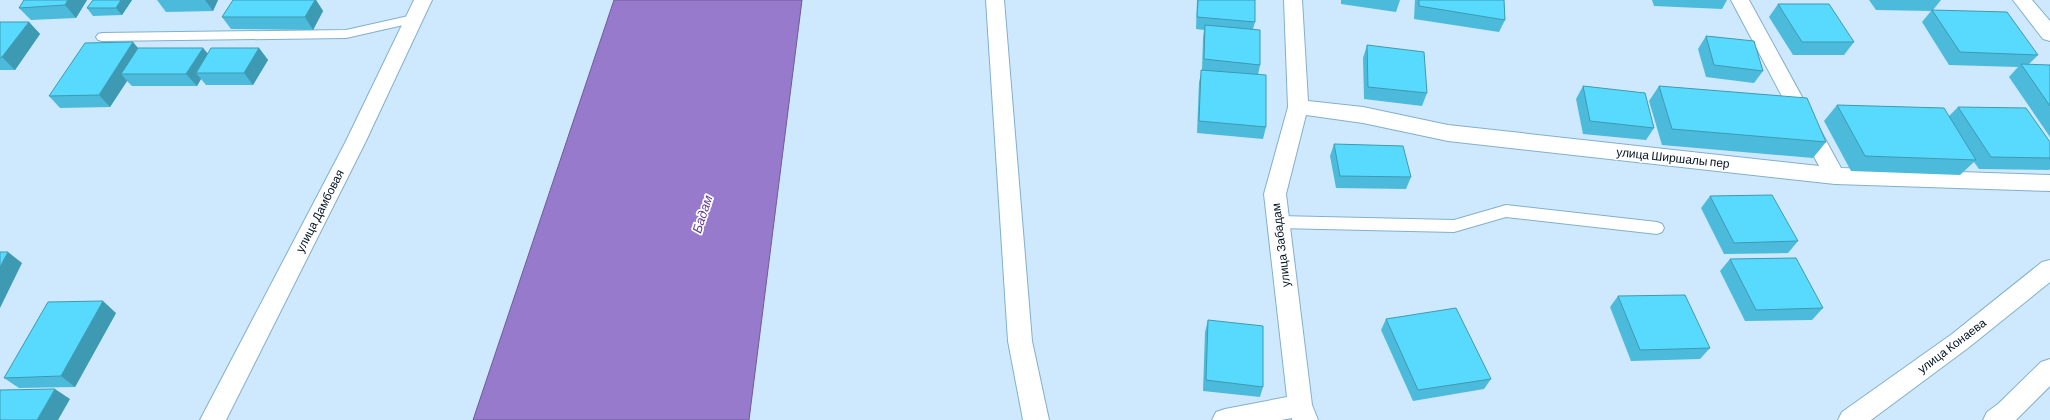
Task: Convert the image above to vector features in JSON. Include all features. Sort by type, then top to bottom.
[{"type":"street","name":"улица Дамбовая","points":[[213,420],[355,142],[423,0]]},
{"type":"street","points":[[995,0],[1020,341],[1036,420]]},
{"type":"street","name":"улица Забадам","points":[[1293,0],[1298,107],[1275,194],[1303,413]]},
{"type":"street","points":[[1740,0],[1835,176]]},
{"type":"street","points":[[2022,0],[2050,34]]},
{"type":"street","name":"улица Ширшалы пер","points":[[1298,107],[1363,116],[1448,133],[1835,176],[2050,182]]},
{"type":"street","name":"улица Конаева","points":[[1852,420],[1960,341],[2050,269]]},
{"type":"street","points":[[1996,420],[2007,412],[2050,370]]},
{"type":"street","points":[[1225,420],[1303,413]]},
{"type":"lane","points":[[102,37],[346,34],[413,19]]},
{"type":"lane","points":[[1278,222],[1454,226],[1506,211],[1657,228]]},
{"type":"water","name":"Бадам","points":[[614,0],[802,0],[749,420],[473,420]]},
{"type":"building","points":[[24,0],[68,0],[65,5],[19,8]]},
{"type":"building","points":[[93,0],[121,0],[116,8],[87,8]]},
{"type":"building","points":[[233,0],[315,0],[305,17],[222,17]]},
{"type":"building","points":[[1198,0],[1255,0],[1255,22],[1197,17]]},
{"type":"building","points":[[1419,0],[1504,0],[1505,20],[1419,6]]},
{"type":"building","points":[[1778,4],[1829,4],[1854,42],[1802,42]]},
{"type":"building","points":[[1932,10],[2007,12],[2038,55],[1960,52]]},
{"type":"building","points":[[0,22],[29,22],[0,58]]},
{"type":"building","points":[[1205,25],[1260,30],[1260,65],[1204,59]]},
{"type":"building","points":[[1706,36],[1754,41],[1763,71],[1714,65]]},
{"type":"building","points":[[133,42],[99,95],[49,96],[85,43]]},
{"type":"building","points":[[1367,45],[1424,52],[1427,93],[1368,87]]},
{"type":"building","points":[[138,48],[203,48],[186,74],[121,74]]},
{"type":"building","points":[[211,48],[259,48],[244,73],[196,73]]},
{"type":"building","points":[[2021,64],[2050,65],[2050,106]]},
{"type":"building","points":[[1201,70],[1266,75],[1266,127],[1199,121]]},
{"type":"building","points":[[1583,86],[1645,93],[1654,128],[1590,121]]},
{"type":"building","points":[[1659,86],[1807,98],[1826,142],[1672,129]]},
{"type":"building","points":[[1837,105],[1944,108],[1976,160],[1865,156]]},
{"type":"building","points":[[1958,107],[2026,108],[2050,142],[2050,158],[1991,157]]},
{"type":"building","points":[[1334,144],[1403,146],[1411,177],[1340,176]]},
{"type":"building","points":[[1772,195],[1798,241],[1734,243],[1710,196]]},
{"type":"building","points":[[0,252],[8,252],[0,267]]},
{"type":"building","points":[[1796,258],[1823,308],[1756,310],[1730,259]]},
{"type":"building","points":[[1685,295],[1710,348],[1640,350],[1618,296]]},
{"type":"building","points":[[103,301],[61,376],[4,378],[48,302]]},
{"type":"building","points":[[1456,308],[1491,379],[1418,390],[1386,319]]},
{"type":"building","points":[[1208,320],[1263,326],[1263,387],[1206,380]]},
{"type":"building","points":[[55,389],[37,420],[0,420],[0,390]]}]
